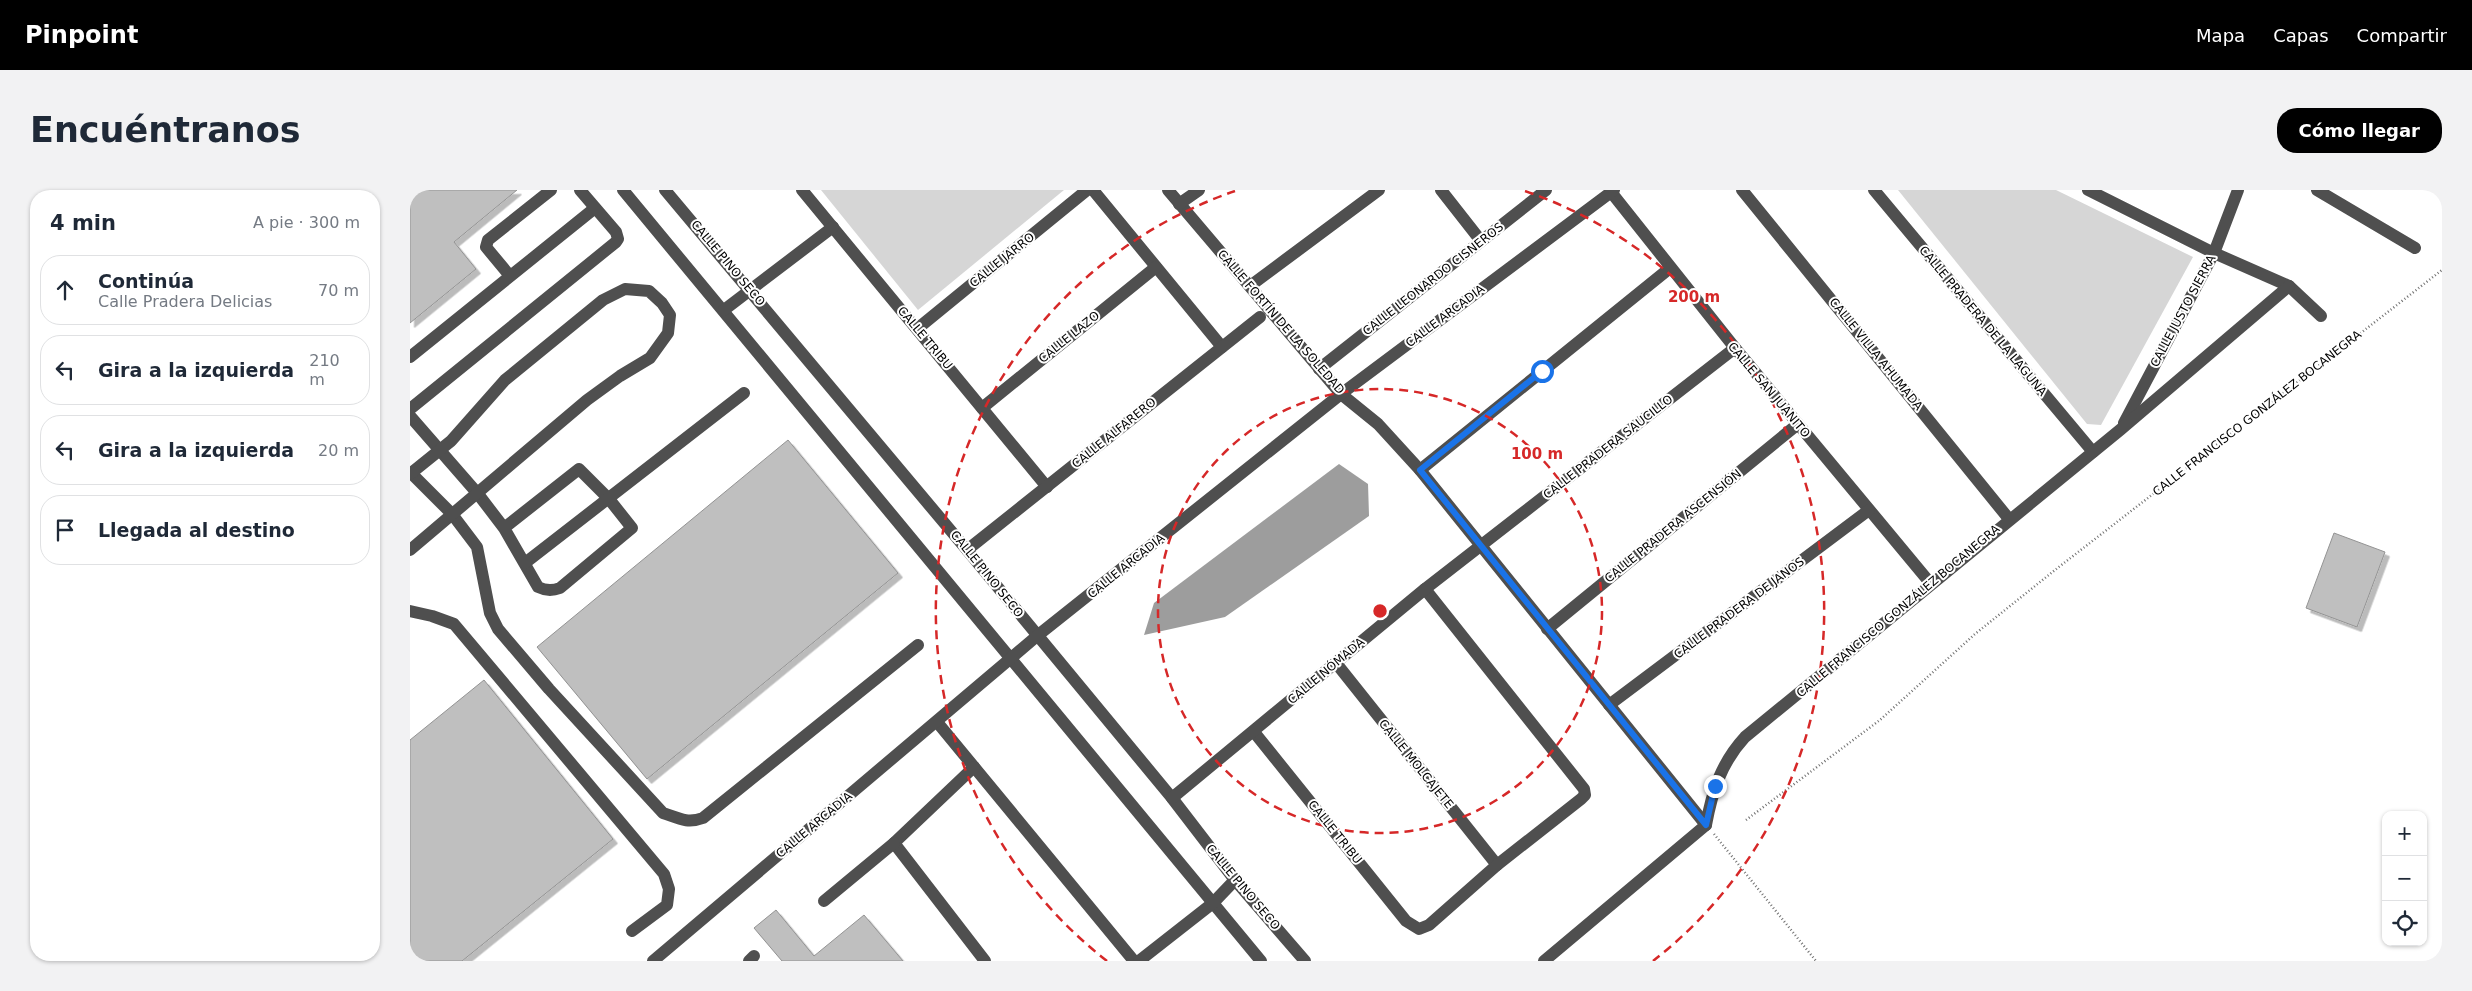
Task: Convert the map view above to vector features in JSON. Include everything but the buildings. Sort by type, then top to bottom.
[{"type":"street","points":[[510,276],[486,247],[488,240],[551,190]]},
{"type":"street","points":[[410,409],[618,239],[616,232],[580,190]]},
{"type":"street","points":[[623,190],[1262,961]]},
{"type":"street","name":"CALLE PINO SECO","points":[[665,190],[752,290],[1172,798],[1235,880],[1305,961]]},
{"type":"street","name":"CALLE TRIBU","points":[[802,190],[1047,487]]},
{"type":"street","name":"CALLE JARRO","points":[[917,329],[1087,190]]},
{"type":"street","points":[[1093,190],[1222,347]]},
{"type":"street","name":"CALLE FORTÍN DE LA SOLEDAD","points":[[1168,190],[1341,394],[1378,424],[1420,470],[1706,825]]},
{"type":"street","points":[[1179,204],[1199,190]]},
{"type":"street","points":[[1250,286],[1379,190]]},
{"type":"street","points":[[1441,190],[1481,241]]},
{"type":"street","name":"CALLE LEONARDO CISNEROS","points":[[1319,369],[1546,190]]},
{"type":"street","name":"CALLE VILLA AHUMADA","points":[[1742,190],[2009,519]]},
{"type":"street","name":"CALLE PRADERA DE LA LAGUNA","points":[[1874,190],[2093,452]]},
{"type":"street","points":[[2088,190],[2214,253],[2289,286],[2321,316]]},
{"type":"street","name":"CALLE JUSTO SIERRA","points":[[2120,430],[2214,253],[2238,190]]},
{"type":"street","points":[[2317,190],[2415,248]]},
{"type":"street","name":"CALLE SAN JUANITO","points":[[1612,191],[1734,348],[1931,584]]},
{"type":"street","name":"CALLE ARCADIA","points":[[653,961],[1038,636],[1341,394],[1612,191]]},
{"type":"street","points":[[410,356],[595,208]]},
{"type":"street","points":[[724,310],[833,227]]},
{"type":"street","name":"CALLE LAZO","points":[[982,408],[1156,267]]},
{"type":"street","points":[[1420,470],[1670,268]]},
{"type":"street","name":"CALLE FRANCISCO GONZÁLEZ BOCANEGRA","points":[[1706,825],[1710,802],[1722,768],[1745,737],[2120,430],[2289,286]]},
{"type":"street","points":[[410,550],[452,514],[478,494],[587,400],[620,376],[650,358],[668,333],[670,315],[662,302],[649,292],[625,289],[603,300],[505,380],[451,441],[440,448],[411,474],[452,514],[477,547],[490,613],[498,629],[549,689],[663,812],[691,822],[702,818],[918,645]]},
{"type":"street","name":"CALLE ALFARERO","points":[[967,550],[1260,316]]},
{"type":"street","name":"CALLE PRADERA SAUCILLO","points":[[1481,545],[1734,348]]},
{"type":"street","points":[[525,563],[744,393]]},
{"type":"street","points":[[410,416],[440,448],[504,528],[538,586],[553,590],[560,588],[632,528],[609,499],[579,470],[504,528]]},
{"type":"street","name":"CALLE PRADERA ASCENSIÓN","points":[[1547,629],[1798,424]]},
{"type":"street","name":"CALLE PRADERA DE JANOS","points":[[1609,705],[1869,510]]},
{"type":"street","name":"CALLE NÓMADA","points":[[1172,798],[1481,545]]},
{"type":"street","points":[[1425,589],[1585,793],[1581,800],[1497,865]]},
{"type":"street","points":[[410,611],[454,624],[664,874],[669,889],[667,905],[632,930]]},
{"type":"street","name":"CALLE MOLCAJETE","points":[[1336,663],[1497,865]]},
{"type":"street","points":[[937,722],[1134,961]]},
{"type":"street","name":"CALLE TRIBU","points":[[1254,732],[1406,921],[1419,929],[1429,925],[1497,865]]},
{"type":"street","points":[[824,901],[894,843],[974,767]]},
{"type":"street","points":[[1544,961],[1706,825]]},
{"type":"street","points":[[894,843],[985,961]]},
{"type":"street","points":[[1139,961],[1213,903],[1235,880]]},
{"type":"path","name":"CALLE FRANCISCO GONZÁLEZ BOCANEGRA","points":[[1746,820],[1880,720],[1975,634],[2040,581],[2442,270]]},
{"type":"path","points":[[1706,825],[1816,961]]},
{"type":"shaded area","points":[[821,190],[1064,190],[918,310]]},
{"type":"shaded area","points":[[1898,190],[2056,190],[2193,257],[2101,425],[2087,424]]},
{"type":"shaded area","points":[[1339,464],[1368,484],[1369,516],[1225,617],[1144,635],[1154,603]]},
{"type":"route","points":[[1542,371],[1420,470],[1706,825],[1715,786]]}]
